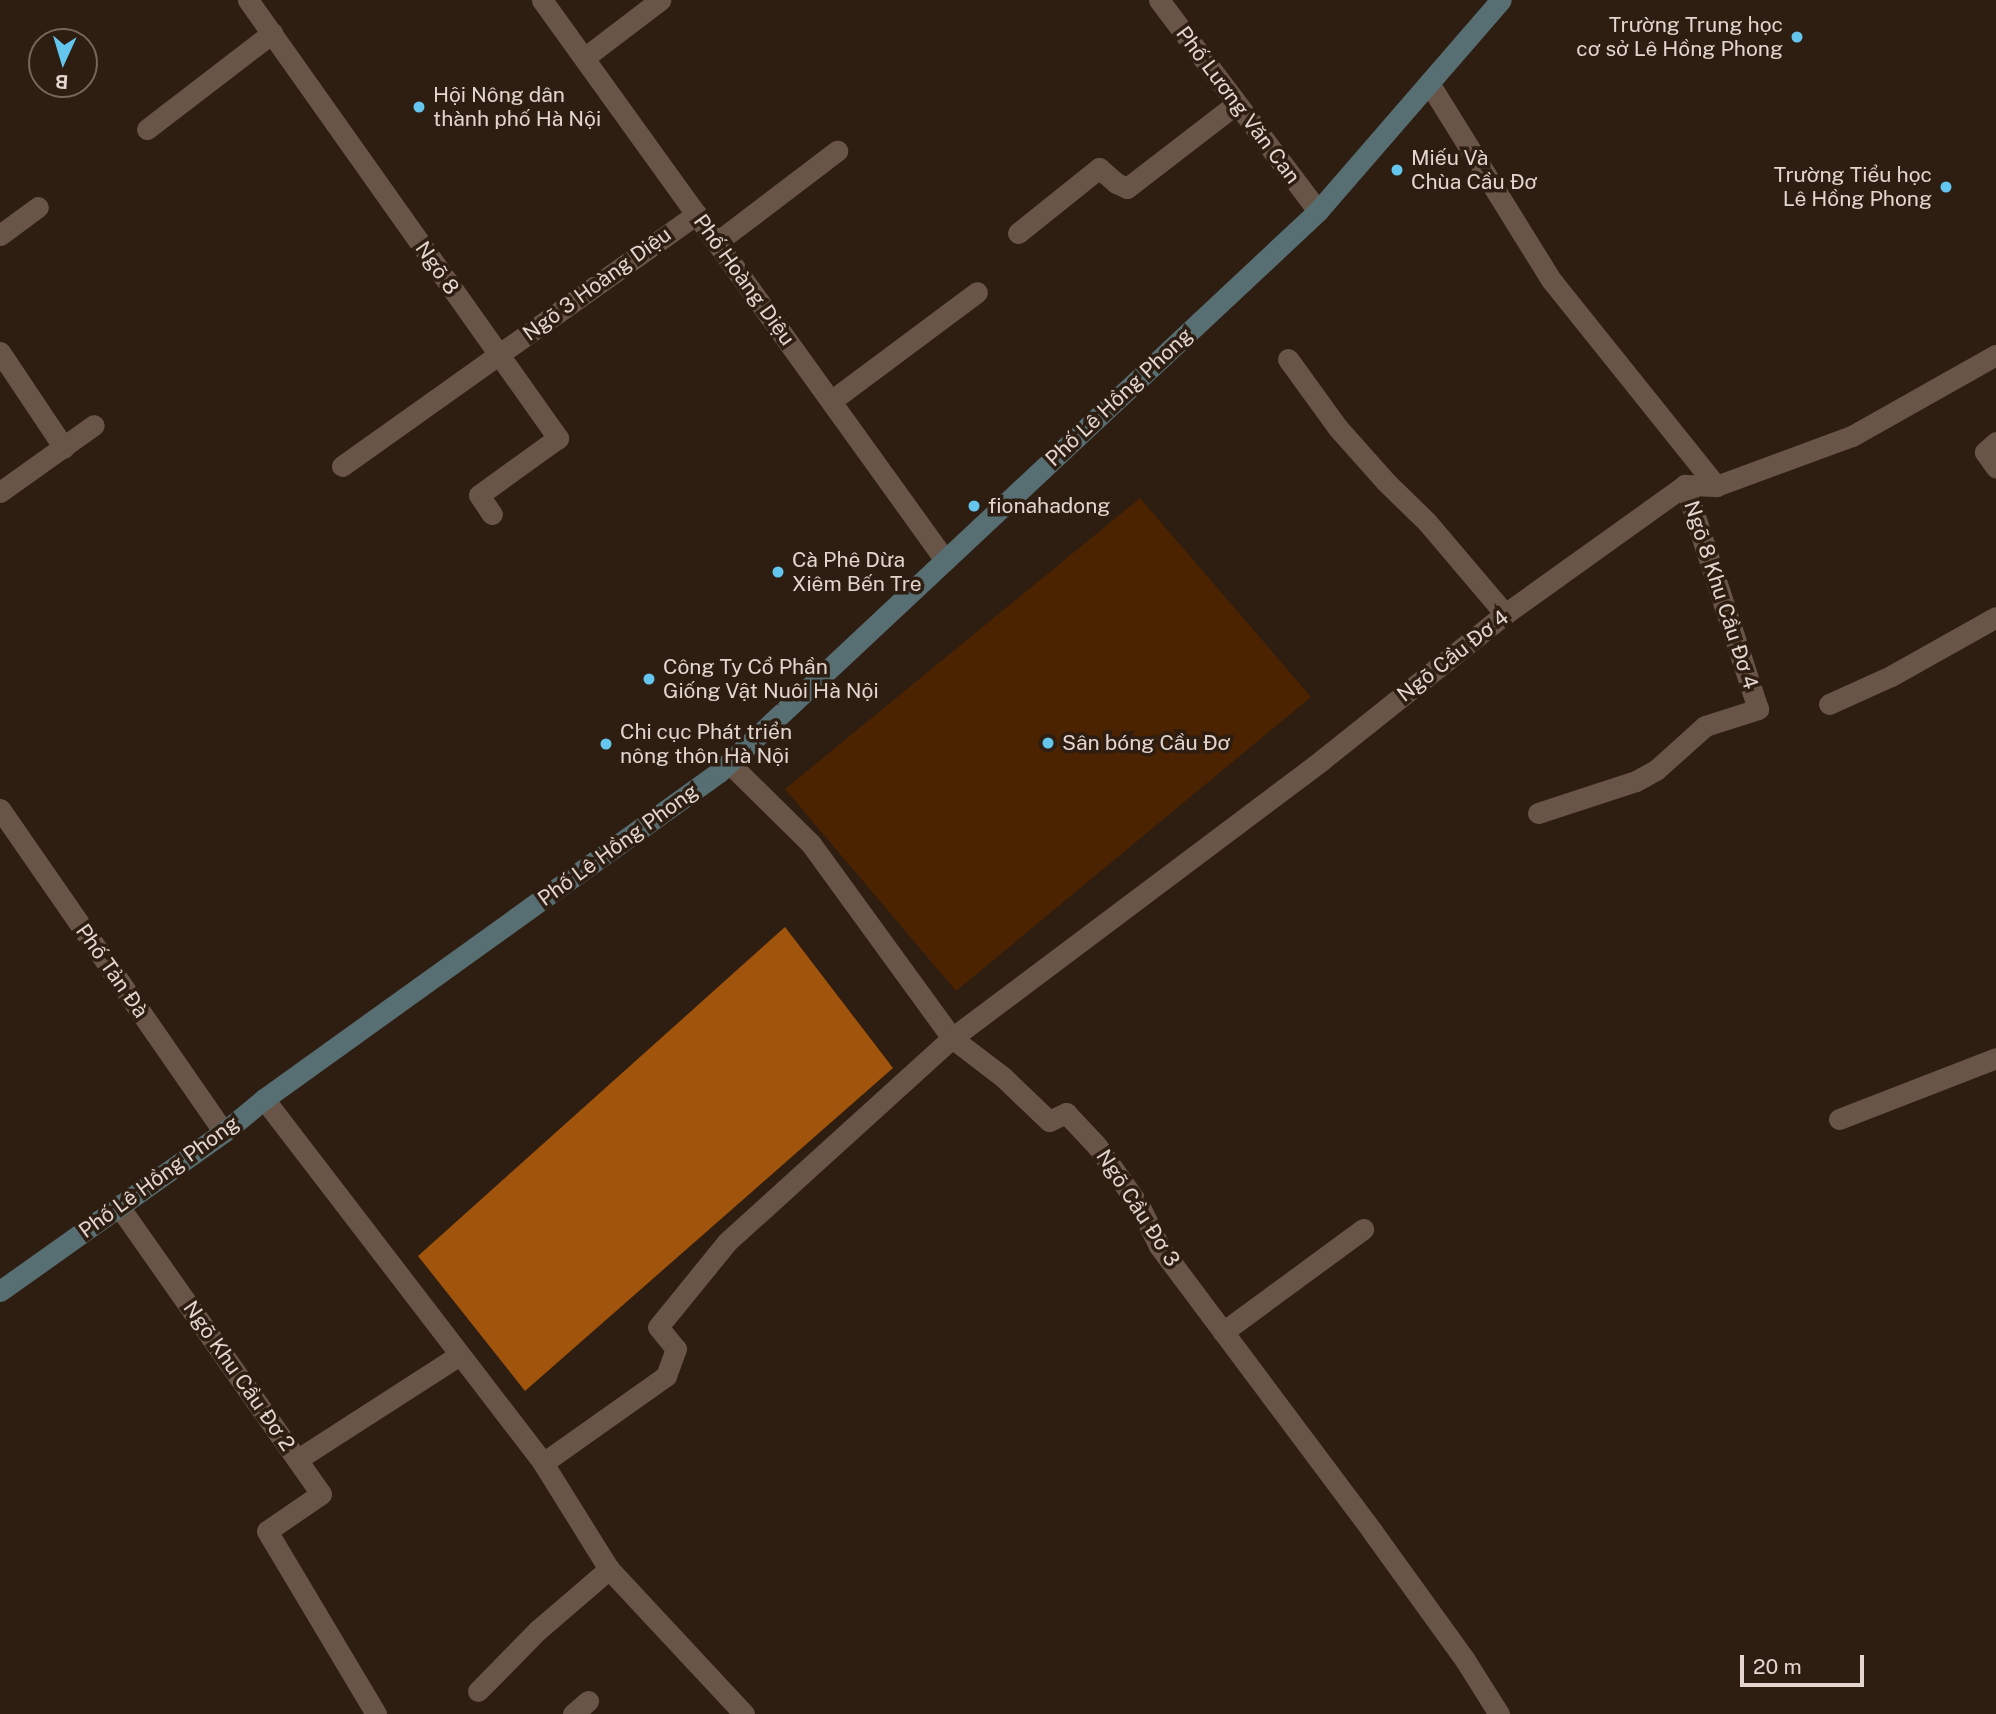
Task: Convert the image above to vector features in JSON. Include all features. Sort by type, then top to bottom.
[{"type":"street","name":"Ngõ 8","points":[[248,0],[558,438],[479,495],[492,514]]},
{"type":"street","name":"Phố Hoàng Diệu","points":[[542,0],[945,560]]},
{"type":"street","points":[[584,58],[660,0]]},
{"type":"street","name":"Phố Lương Văn Can","points":[[1159,0],[1318,211]]},
{"type":"street","name":"Phố Lê Hồng Phong","points":[[0,1291],[224,1132],[264,1099],[729,763],[1318,211],[1501,0]]},
{"type":"street","points":[[147,129],[272,33]]},
{"type":"street","points":[[1429,83],[1552,281],[1716,486]]},
{"type":"street","points":[[1018,233],[1099,168],[1116,183],[1127,188],[1236,104]]},
{"type":"street","points":[[717,242],[837,151]]},
{"type":"street","points":[[0,235],[38,207]]},
{"type":"street","name":"Ngõ 3 Hoàng Diệu","points":[[342,466],[696,214]]},
{"type":"street","points":[[831,401],[977,292]]},
{"type":"street","points":[[0,352],[64,448]]},
{"type":"street","points":[[1685,485],[1716,486],[1852,436],[1996,355]]},
{"type":"street","points":[[1288,359],[1338,429],[1427,522],[1505,614]]},
{"type":"street","points":[[0,492],[94,425]]},
{"type":"street","points":[[1996,442],[1985,452],[1996,468]]},
{"type":"street","name":"Ngõ Cầu Đơ 4","points":[[543,1463],[666,1376],[676,1349],[658,1326],[727,1242],[952,1038],[1321,760],[1505,614],[1685,485]]},
{"type":"street","name":"Ngõ 8 Khu Cầu Đơ 4","points":[[1538,813],[1636,781],[1656,770],[1705,726],[1758,709],[1685,485]]},
{"type":"street","points":[[1829,704],[1891,676],[1996,617]]},
{"type":"street","name":"Ngõ Cầu Đơ 3","points":[[729,763],[811,844],[952,1038],[1003,1077],[1049,1121],[1066,1113],[1097,1146],[1140,1207],[1159,1246],[1372,1531],[1465,1660],[1499,1714]]},
{"type":"street","name":"Phố Tản Đà","points":[[0,809],[224,1132]]},
{"type":"street","points":[[1839,1119],[1996,1058]]},
{"type":"street","points":[[264,1099],[458,1356],[543,1463],[609,1569],[744,1714]]},
{"type":"street","name":"Ngõ Khu Cầu Đơ 2","points":[[118,1206],[298,1459],[458,1356]]},
{"type":"street","points":[[1223,1332],[1363,1229]]},
{"type":"street","points":[[298,1459],[321,1494],[267,1531],[376,1714]]},
{"type":"street","points":[[478,1690],[538,1630],[609,1569]]},
{"type":"shaded area","name":"Sân bóng Cầu Đơ","points":[[1140,498],[1311,697],[956,991],[785,789]]},
{"type":"shaded area","points":[[785,927],[893,1068],[525,1391],[418,1256]]},
{"type":"place","name":"Trường Trung học cơ sở Lê Hồng Phong","points":[[1797,37]]},
{"type":"place","name":"Hội Nông dân thành phố Hà Nội","points":[[419,107]]},
{"type":"place","name":"Miếu Và Chùa Cầu Đơ","points":[[1397,170]]},
{"type":"place","name":"Trường Tiểu học Lê Hồng Phong","points":[[1946,187]]},
{"type":"place","name":"fionahadong","points":[[974,506]]},
{"type":"place","name":"Cà Phê Dừa Xiêm Bến Tre","points":[[778,572]]},
{"type":"place","name":"Công Ty Cổ Phần Giống Vật Nuôi Hà Nội","points":[[649,679]]},
{"type":"place","name":"Sân bóng Cầu Đơ","points":[[1048,743]]},
{"type":"place","name":"Chi cục Phát triển nông thôn Hà Nội","points":[[606,744]]}]
